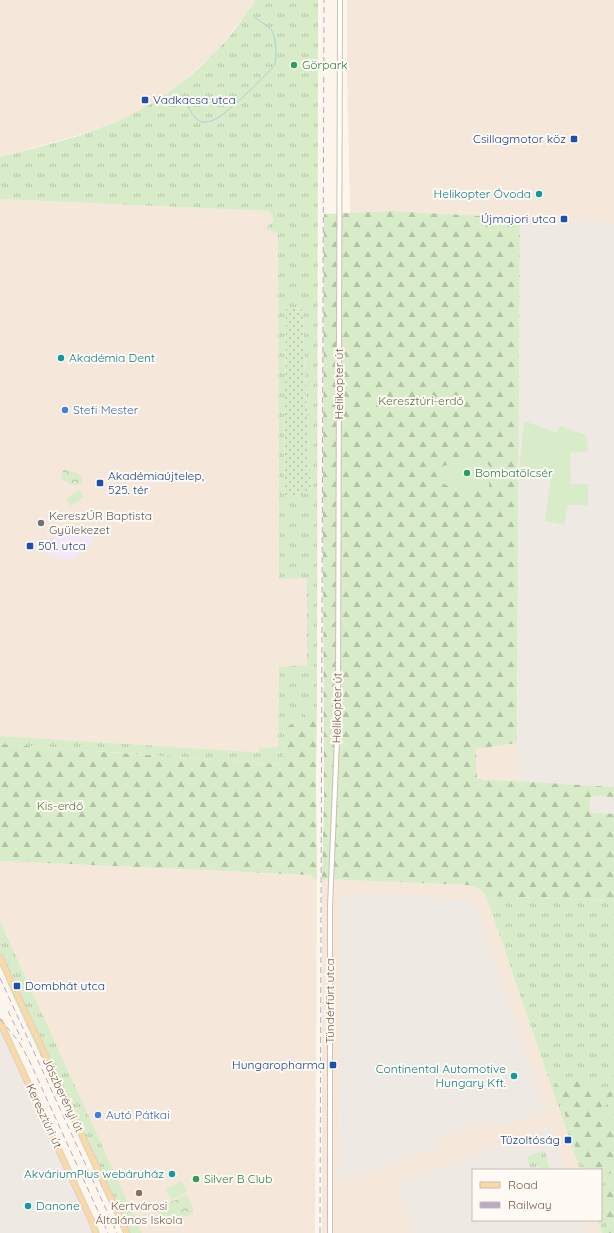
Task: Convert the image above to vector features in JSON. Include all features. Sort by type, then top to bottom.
[{"type":"main road","name":"Jászberényi út","points":[[0,957],[127,1233]]},
{"type":"main road","name":"Keresztúri út","points":[[0,1022],[96,1233]]},
{"type":"street","name":"Helikopter út","points":[[336,768],[338,708],[340,0]]},
{"type":"street","name":"Tündérfürt utca","points":[[330,1233],[330,907],[336,768]]},
{"type":"shaded area","points":[[0,0],[255,0],[244,17],[214,54],[180,84],[144,109],[104,127],[0,157]]},
{"type":"shaded area","points":[[347,0],[614,0],[614,223],[391,211],[350,213]]},
{"type":"shaded area","points":[[0,199],[269,211],[274,220],[266,229],[278,233],[279,578],[307,577],[307,666],[279,667],[278,747],[260,748],[258,752],[0,736]]},
{"type":"shaded area","points":[[520,218],[614,223],[614,787],[517,782]]},
{"type":"shaded area","points":[[98,525],[91,543],[76,557],[62,559],[45,552],[61,529]]},
{"type":"shaded area","points":[[517,743],[517,782],[477,779],[476,749]]},
{"type":"shaded area","points":[[591,796],[614,797],[614,814],[590,812]]},
{"type":"shaded area","points":[[0,861],[310,875],[317,880],[315,1233],[142,1233],[0,921]]},
{"type":"shaded area","points":[[322,879],[469,885],[481,890],[486,896],[580,1169],[566,1169],[551,1127],[398,1182],[415,1233],[322,1233]],"holes":[[[403,896],[474,901],[546,1110],[495,1127],[493,1122],[488,1121],[434,1140],[338,1184],[340,1100]]]},
{"type":"shaded area","points":[[340,894],[417,896],[474,901],[546,1110],[495,1128],[493,1122],[489,1123],[488,1121],[434,1140],[437,1148],[338,1184],[340,1100]]},
{"type":"shaded area","points":[[0,1025],[91,1225],[94,1233],[0,1233]]},
{"type":"shaded area","points":[[551,1127],[566,1169],[472,1169],[472,1221],[583,1221],[587,1233],[415,1233],[397,1182]]},
{"type":"shaded area","points":[[583,1221],[597,1221],[602,1233],[587,1233]]},
{"type":"green space","points":[[255,0],[318,0],[317,706],[305,713],[303,718],[285,728],[282,765],[0,744],[0,736],[258,752],[260,748],[278,747],[279,667],[307,665],[307,578],[279,579],[278,233],[265,229],[274,220],[269,211],[0,199],[0,157],[52,144],[90,132],[126,117],[148,105],[169,92],[190,76],[226,41]],"holes":[[[302,308],[311,492],[284,496],[286,309]]]},
{"type":"green space","name":"Keresztúri-erdő","points":[[391,211],[520,218],[517,743],[476,749],[477,779],[614,787],[614,797],[591,796],[590,812],[614,814],[614,901],[486,896],[481,890],[469,885],[322,879],[324,796],[324,214]]},
{"type":"green space","points":[[302,308],[311,493],[284,496],[286,309]]},
{"type":"green space","points":[[524,421],[557,433],[561,426],[586,435],[588,451],[570,453],[571,484],[588,484],[588,505],[568,505],[564,525],[545,521],[551,476],[519,472]]},
{"type":"green space","name":"Bombatölcsér","points":[[466,455],[474,456],[489,466],[493,472],[489,480],[489,487],[476,488],[470,494],[462,492],[460,487],[454,489],[444,484],[441,479],[443,466],[453,464],[456,459]]},
{"type":"green space","points":[[64,468],[79,474],[83,480],[81,484],[75,486],[61,479]]},
{"type":"green space","points":[[79,490],[84,497],[71,506],[66,499]]},
{"type":"green space","name":"Kis-erdő","points":[[317,706],[317,880],[310,875],[0,861],[0,744],[282,765],[285,728],[303,718],[305,713]]},
{"type":"green space","points":[[486,896],[614,901],[614,1233],[602,1233],[597,1221],[602,1221],[602,1169],[580,1169]]},
{"type":"green space","points":[[0,921],[142,1233],[123,1233],[11,992],[0,966]]},
{"type":"green space","points":[[614,1069],[614,1093],[603,1109],[601,1118],[603,1122],[614,1128],[614,1171],[607,1175],[602,1174],[602,1169],[588,1169],[580,1162],[555,1083],[565,1082],[576,1073],[581,1075],[597,1094],[606,1092],[610,1087]]},
{"type":"green space","points":[[542,1151],[545,1152],[550,1169],[540,1169],[539,1166],[531,1169],[527,1159],[529,1156]]},
{"type":"green space","points":[[182,1181],[187,1192],[171,1200],[166,1189]]},
{"type":"green space","points":[[609,1183],[614,1183],[614,1233],[609,1233],[605,1220],[602,1216],[602,1186]]},
{"type":"green space","points":[[187,1194],[193,1208],[193,1213],[165,1226],[157,1209]]},
{"type":"waterway","points":[[179,100],[185,101],[199,121],[211,121],[224,114],[231,108],[272,68],[275,64],[276,54],[273,33],[269,27],[255,18]]},
{"type":"railway","points":[[320,1233],[324,0]]},
{"type":"railway","points":[[0,978],[117,1233]]},
{"type":"railway","points":[[8,1011],[22,1040]]},
{"type":"railway","points":[[0,1019],[19,1042],[29,1060],[108,1233]]},
{"type":"place","name":"Görpark","points":[[294,65]]},
{"type":"place","name":"Vadkacsa utca","points":[[145,100]]},
{"type":"place","name":"Csillagmotor köz","points":[[574,139]]},
{"type":"place","name":"Helikopter Óvoda","points":[[539,194]]},
{"type":"place","name":"Újmajori utca","points":[[564,219]]},
{"type":"place","name":"Akadémia Dent","points":[[61,358]]},
{"type":"place","name":"Stefi Mester","points":[[65,410]]},
{"type":"place","name":"Bombatölcsér","points":[[467,473]]},
{"type":"place","name":"Akadémiaújtelep, 525. tér","points":[[100,483]]},
{"type":"place","name":"KereszÚR Baptista Gyülekezet","points":[[41,523]]},
{"type":"place","name":"501. utca","points":[[30,546]]},
{"type":"place","name":"Dombhát utca","points":[[17,986]]},
{"type":"place","name":"Hungaropharma","points":[[333,1065]]},
{"type":"place","name":"Continental Automotive Hungary Kft.","points":[[514,1076]]},
{"type":"place","name":"Autó Pátkai","points":[[98,1115]]},
{"type":"place","name":"Tűzoltóság","points":[[568,1140]]},
{"type":"place","name":"AkváriumPlus webáruház","points":[[172,1174]]},
{"type":"place","name":"Silver B Club","points":[[196,1179]]},
{"type":"place","name":"Kertvárosi Általános Iskola","points":[[139,1193]]},
{"type":"place","name":"Danone","points":[[28,1206]]}]
